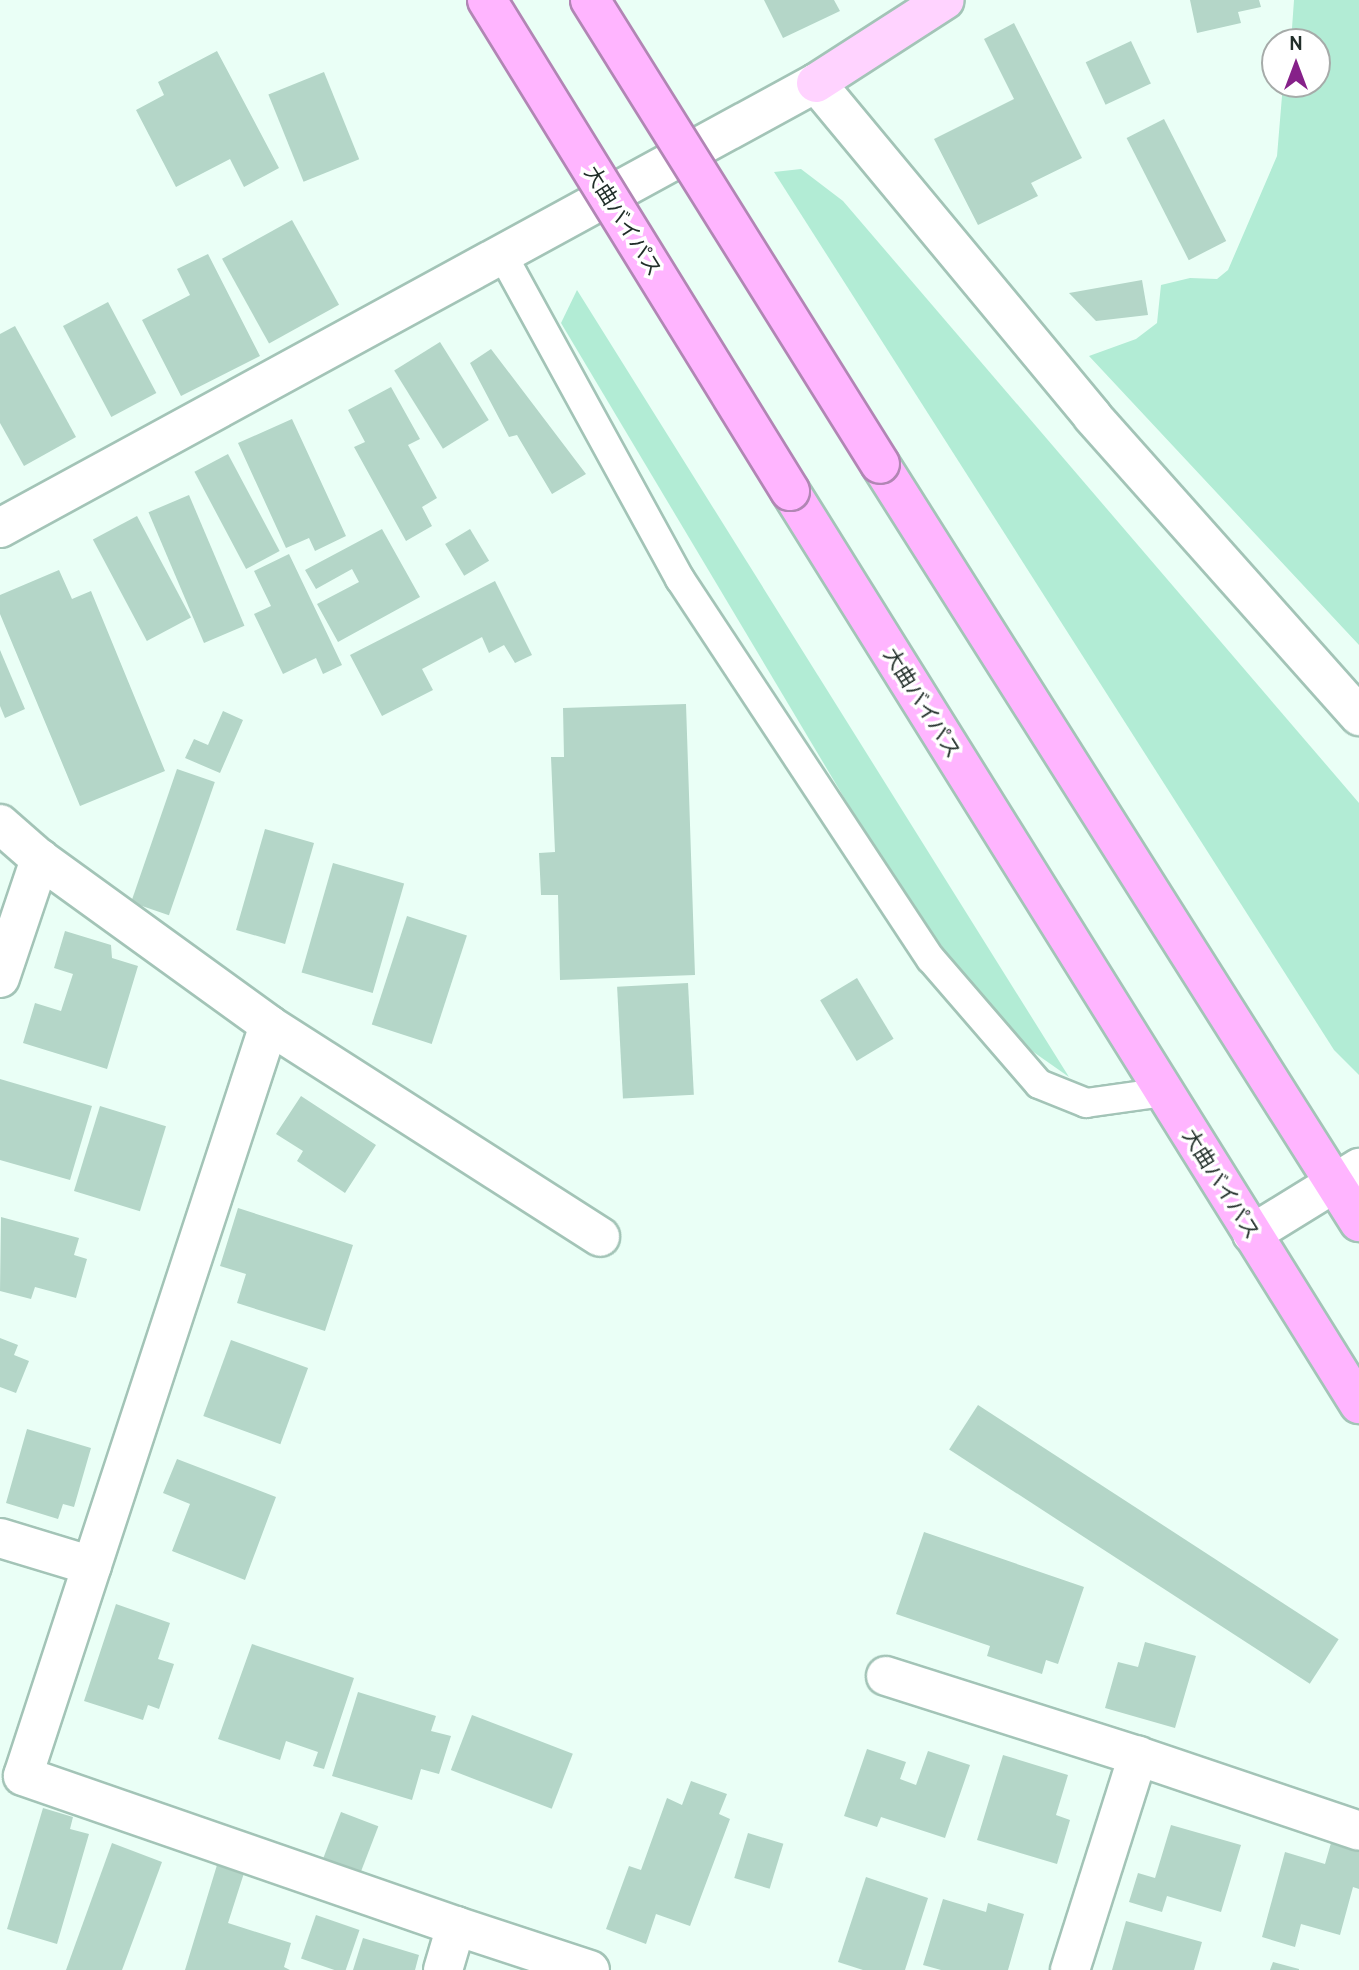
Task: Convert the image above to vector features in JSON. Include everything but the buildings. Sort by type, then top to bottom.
[{"type":"highway","name":"大曲バイパス","points":[[487,0],[1359,1404]]},
{"type":"highway","points":[[590,0],[880,464],[1346,1175],[1359,1222]]},
{"type":"main road","points":[[816,83],[945,0]]},
{"type":"street","points":[[0,528],[816,83],[1092,416],[1359,716]]},
{"type":"street","points":[[0,824],[40,859],[269,1025],[600,1237]]},
{"type":"street","points":[[0,978],[40,859]]},
{"type":"street","points":[[269,1025],[23,1776],[590,1970]]},
{"type":"street","points":[[1252,1234],[1346,1175]]},
{"type":"street","points":[[0,1538],[92,1566]]},
{"type":"street","points":[[886,1676],[1138,1756],[1359,1831]]},
{"type":"street","points":[[1070,1970],[1138,1756]]},
{"type":"street","points":[[443,1970],[456,1926]]},
{"type":"lane","points":[[502,254],[680,579],[931,959],[1040,1084],[1086,1103],[1164,1092]]},
{"type":"green space","points":[[1294,0],[1359,0],[1359,645],[1089,356],[1136,339],[1157,323],[1161,285],[1190,278],[1217,279],[1228,270],[1277,156],[1282,98],[1331,98],[1331,28],[1292,28]]},
{"type":"green space","points":[[801,169],[843,201],[1359,803],[1359,1075],[1334,1050],[774,172]]},
{"type":"green space","points":[[577,290],[1069,1077],[1008,1034],[898,888],[561,323]]}]
